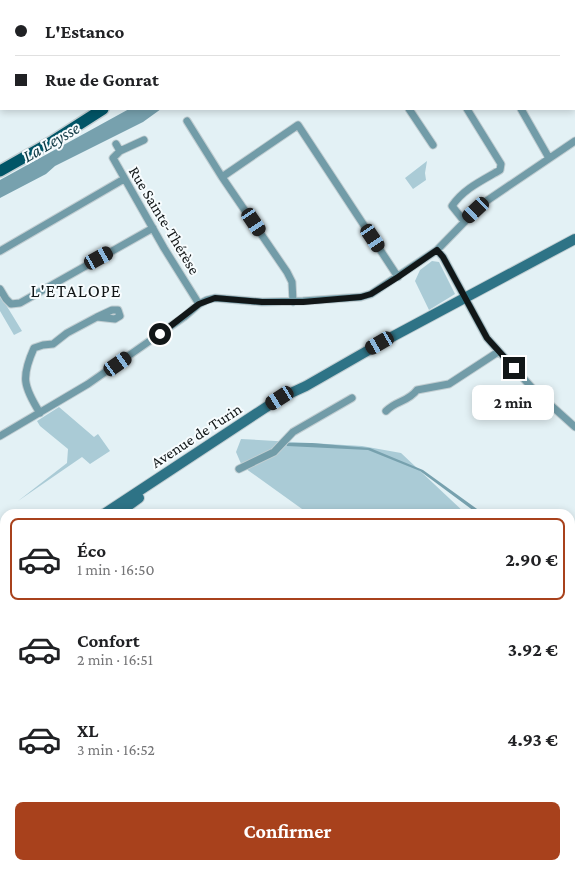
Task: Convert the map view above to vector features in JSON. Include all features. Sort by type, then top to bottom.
[{"type":"main road","points":[[0,171],[53,141],[101,110]]},
{"type":"main road","name":"Avenue de Turin","points":[[112,509],[280,398],[306,386],[388,338],[575,239]]},
{"type":"main road","name":"Avenue de Turin","points":[[124,509],[284,403],[306,386]]},
{"type":"main road","points":[[212,450],[227,433]]},
{"type":"street","points":[[410,110],[433,145]]},
{"type":"street","points":[[464,221],[452,206],[457,198],[500,170],[502,164],[468,110]]},
{"type":"street","points":[[522,110],[549,158]]},
{"type":"street","points":[[186,121],[287,272],[292,282],[293,302]]},
{"type":"street","points":[[222,177],[298,125],[398,277]]},
{"type":"street","name":"Rue Sainte-Thérèse","points":[[144,140],[118,148],[112,158],[199,304]]},
{"type":"street","points":[[0,436],[103,374],[184,317],[199,304],[215,298],[262,302],[293,302],[361,297],[371,294],[437,250],[482,204],[575,141]]},
{"type":"street","points":[[0,251],[124,179]]},
{"type":"street","points":[[0,289],[11,304],[20,303],[153,228]]},
{"type":"street","points":[[437,250],[443,257],[487,338],[534,390],[575,427]]},
{"type":"street","points":[[40,413],[29,395],[25,380],[28,361],[34,348],[53,344],[67,333],[97,317]]},
{"type":"street","points":[[386,410],[411,397],[417,390],[450,384],[498,352]]},
{"type":"street","points":[[239,468],[274,452],[293,432],[352,398]]},
{"type":"shaded area","points":[[127,110],[160,110],[143,122],[55,166],[46,174],[0,198],[0,180]]},
{"type":"shaded area","points":[[427,161],[426,180],[413,189],[405,178]]},
{"type":"shaded area","points":[[432,261],[439,262],[455,294],[429,310],[415,281],[420,270]]},
{"type":"shaded area","points":[[0,295],[22,331],[14,335],[0,311]]},
{"type":"shaded area","points":[[59,407],[94,437],[98,434],[110,451],[90,464],[82,457],[18,501],[67,463],[68,449],[40,426],[37,421]]},
{"type":"shaded area","points":[[241,439],[362,446],[401,453],[461,509],[302,509],[242,466],[236,452]]},
{"type":"shaded area","points":[[286,443],[312,443],[370,448],[423,470],[477,509],[471,509],[420,471],[368,450],[287,446]]},
{"type":"district","name":"L'ETALOPE","points":[[76,291]]},
{"type":"route","points":[[160,334],[199,304],[215,298],[262,302],[303,302],[361,297],[371,294],[437,250],[443,257],[487,338],[514,368]]},
{"type":"water label","name":"La Leysse","points":[[51,142]]}]
